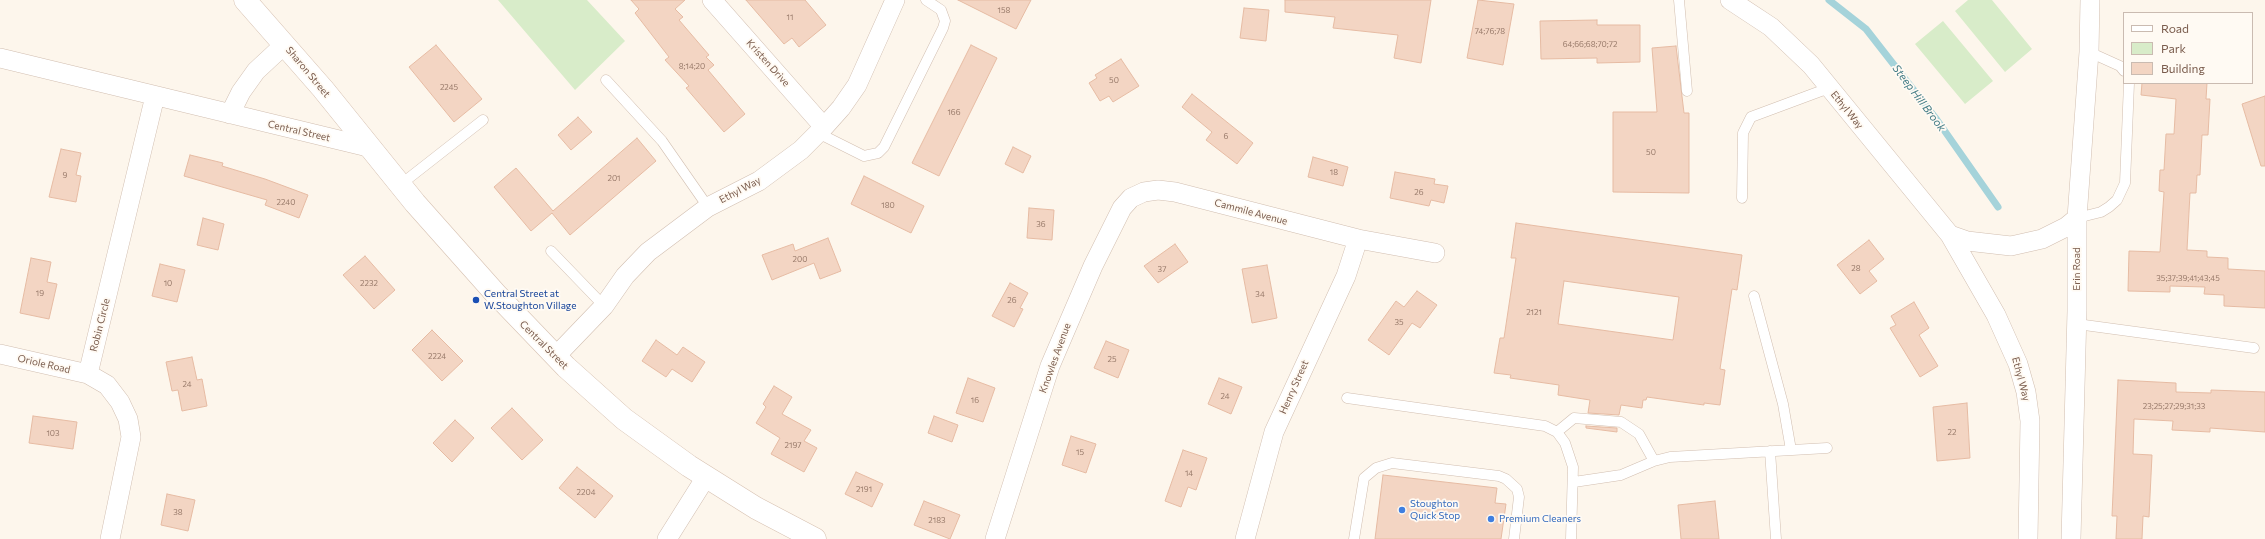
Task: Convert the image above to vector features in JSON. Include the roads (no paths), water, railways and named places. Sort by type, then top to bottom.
[{"type":"main road","name":"Sharon Street","points":[[245,0],[368,147]]},
{"type":"main road","name":"Central Street","points":[[368,147],[495,293],[555,357],[624,419],[706,477],[762,511],[815,539]]},
{"type":"street","name":"Kristen Drive","points":[[712,0],[821,130]]},
{"type":"street","name":"Ethyl Way","points":[[555,357],[604,306],[625,276],[648,252],[708,206],[759,181],[801,150],[821,130],[841,108],[857,85],[895,0]]},
{"type":"street","name":"Ethyl Way","points":[[1730,0],[1771,26],[1811,64],[1950,235],[1999,321],[2018,364],[2026,392],[2030,421],[2028,539]]},
{"type":"street","name":"Erin Road","points":[[2071,539],[2077,324],[2077,218],[2089,52],[2090,0]]},
{"type":"street","points":[[230,114],[241,92],[256,71],[284,45]]},
{"type":"street","name":"Central Street","points":[[0,58],[368,147]]},
{"type":"street","name":"Robin Circle","points":[[88,374],[155,96]]},
{"type":"street","name":"Cammile Avenue","points":[[1144,192],[1158,190],[1175,192],[1358,239],[1435,253]]},
{"type":"street","name":"Knowles Avenue","points":[[995,539],[1050,366],[1071,316],[1122,208],[1131,198],[1144,192]]},
{"type":"street","points":[[1950,235],[1973,243],[2011,246],[2042,239],[2066,227],[2077,218]]},
{"type":"street","name":"Henry Street","points":[[1245,539],[1274,432],[1346,276],[1358,239]]},
{"type":"street","name":"Oriole Road","points":[[0,354],[88,374]]},
{"type":"street","points":[[88,374],[107,385],[120,402],[128,419],[131,437],[110,539]]},
{"type":"street","points":[[667,539],[706,477]]},
{"type":"lane","points":[[821,130],[864,156],[878,153],[884,147],[943,28],[945,21],[941,10],[926,0]]},
{"type":"lane","points":[[1679,0],[1688,91]]},
{"type":"lane","points":[[2089,52],[2120,66],[2123,70]]},
{"type":"lane","points":[[606,80],[662,141],[708,206]]},
{"type":"lane","points":[[2077,218],[2101,212],[2110,207],[2117,200],[2126,183],[2129,84]]},
{"type":"lane","points":[[1742,198],[1743,133],[1751,117],[1829,88]]},
{"type":"lane","points":[[400,185],[483,120]]},
{"type":"lane","points":[[551,251],[604,306]]},
{"type":"lane","points":[[1754,296],[1783,404],[1792,450]]},
{"type":"lane","points":[[2077,324],[2254,348]]},
{"type":"lane","points":[[1347,398],[1545,426],[1557,432],[1565,442],[1570,454],[1574,482],[1571,539]]},
{"type":"lane","points":[[1557,432],[1574,418],[1621,422],[1639,434],[1654,461]]},
{"type":"lane","points":[[1574,482],[1621,475],[1654,461],[1670,457],[1827,448]]},
{"type":"lane","points":[[1770,451],[1776,539]]},
{"type":"lane","points":[[1354,539],[1364,478],[1376,468],[1392,463],[1499,476],[1506,479],[1517,489],[1519,497],[1514,539]]},
{"type":"waterway","name":"Steep Hill Brook","points":[[1829,0],[1866,29],[1937,120],[1998,207]]},
{"type":"place","name":"Central Street at W.Stoughton Village","points":[[476,300]]},
{"type":"place","name":"Stoughton Quick Stop","points":[[1402,510]]},
{"type":"place","name":"Premium Cleaners","points":[[1491,519]]}]
